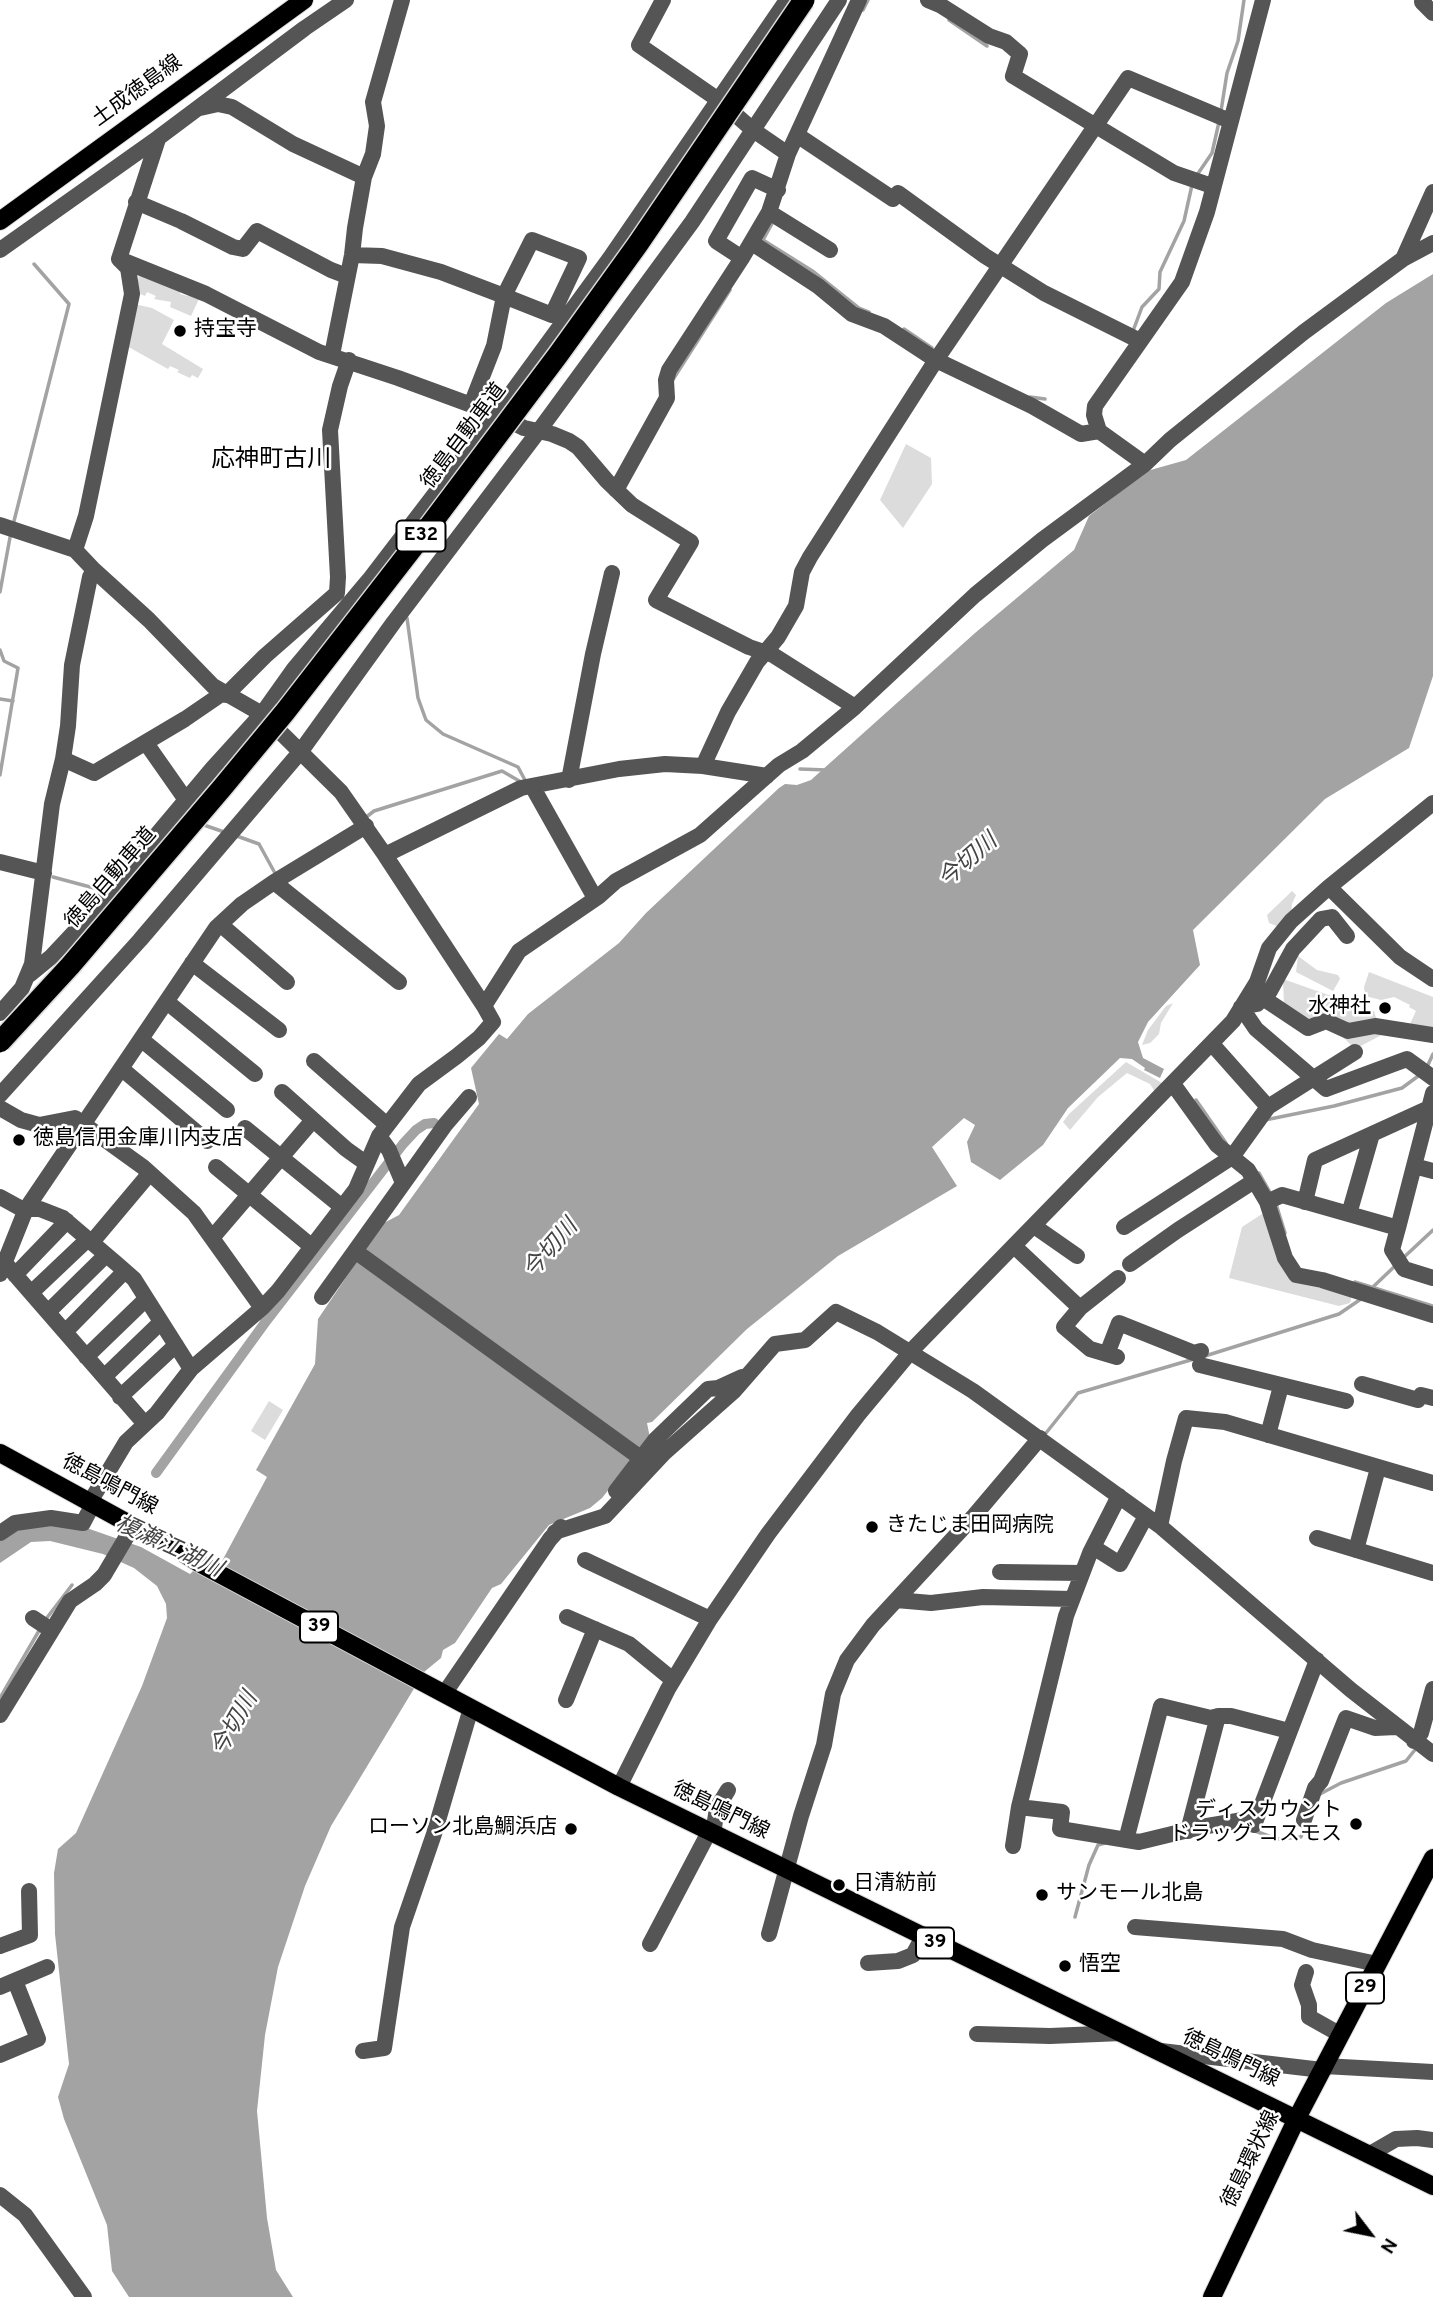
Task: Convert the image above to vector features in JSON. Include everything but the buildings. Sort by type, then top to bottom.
[{"type":"highway","name":"徳島自動車道","points":[[0,1042],[70,966],[285,712],[566,344],[804,0]]},
{"type":"main road","name":"土成徳島線","points":[[0,221],[303,0]]},
{"type":"main road","name":"徳島鳴門線","points":[[0,1453],[92,1503],[130,1530],[159,1538],[199,1563],[618,1787],[1433,2186]]},
{"type":"main road","name":"徳島環状線","points":[[1212,2297],[1297,2118],[1433,1858]]},
{"type":"street","points":[[0,250],[346,0]]},
{"type":"street","points":[[332,355],[364,177],[373,154],[377,126],[373,102],[402,0]]},
{"type":"street","points":[[663,0],[639,45],[720,101],[753,130],[788,154]]},
{"type":"street","points":[[28,975],[58,949],[262,714],[295,669],[369,580],[496,414],[610,258],[787,0]]},
{"type":"street","points":[[0,1095],[106,979],[301,751],[692,222],[839,0]]},
{"type":"street","points":[[616,490],[667,398],[669,370],[742,258],[757,245],[774,214],[788,154],[801,137],[859,0]]},
{"type":"street","points":[[928,0],[989,36],[1006,42],[1020,54],[1013,76],[1174,173],[1200,183]]},
{"type":"street","points":[[1144,464],[1100,431],[1094,415],[1095,406],[1134,338],[1181,282],[1207,212],[1200,183],[1263,0]]},
{"type":"street","points":[[704,763],[728,712],[757,662],[778,637],[796,606],[802,572],[810,557],[939,356],[1128,78],[1223,118]]},
{"type":"street","points":[[197,109],[218,104],[232,107],[293,144],[364,177]]},
{"type":"street","points":[[801,137],[894,199],[898,193],[1044,293],[1134,338]]},
{"type":"street","points":[[119,260],[158,138]]},
{"type":"street","points":[[742,258],[716,241],[752,178],[778,191]]},
{"type":"street","points":[[1403,259],[1433,192]]},
{"type":"street","points":[[136,202],[181,220],[233,247],[243,249],[257,231],[331,270],[347,275]]},
{"type":"street","points":[[774,214],[830,250]]},
{"type":"street","points":[[352,255],[382,256],[441,272],[505,296],[552,315],[579,258],[532,240],[505,296],[494,346],[471,405]]},
{"type":"street","points":[[484,1006],[519,951],[616,881],[700,835],[779,765],[802,751],[855,706],[994,579],[1042,540],[1144,464],[1304,332],[1403,259],[1433,243]]},
{"type":"street","points":[[757,245],[818,286],[852,314],[884,326],[1080,434],[1100,431]]},
{"type":"street","points":[[119,260],[206,294],[319,352],[349,360],[496,414],[524,428],[552,434],[578,447],[632,505],[691,542],[656,600],[749,647],[773,655],[855,706]]},
{"type":"street","points":[[75,550],[86,516],[132,294],[128,268],[119,260]]},
{"type":"street","points":[[63,759],[94,773],[146,743],[224,694],[337,593],[330,430],[349,360]]},
{"type":"street","points":[[0,1532],[15,1522],[51,1518],[83,1522],[118,1452],[157,1413],[191,1369],[262,1308],[356,1189],[383,1130],[419,1084],[479,1038],[493,1022],[363,822],[341,792],[301,751],[262,714],[224,694],[75,550],[8,528]]},
{"type":"street","points":[[0,1013],[22,988],[35,948],[52,804],[63,759],[72,665],[90,577],[94,570]]},
{"type":"street","points":[[570,776],[593,654],[612,573]]},
{"type":"street","points":[[338,577],[369,580]]},
{"type":"street","points":[[146,743],[186,800]]},
{"type":"street","points":[[386,855],[510,792],[570,776],[665,764],[704,763],[767,776]]},
{"type":"street","points":[[532,786],[595,898]]},
{"type":"street","points":[[618,1787],[673,1680],[710,1619],[776,1524],[858,1415],[910,1352],[1233,1021],[1257,982],[1269,948],[1291,921],[1433,803]]},
{"type":"street","points":[[6,1271],[21,1208],[80,1120],[122,1069],[220,924],[242,904],[363,822]]},
{"type":"street","points":[[0,862],[44,873]]},
{"type":"street","points":[[274,882],[399,982]]},
{"type":"street","points":[[1329,887],[1400,957],[1433,979]]},
{"type":"street","points":[[1241,1007],[1257,1004],[1264,998],[1293,949],[1321,919],[1332,917],[1347,936]]},
{"type":"street","points":[[220,924],[287,982]]},
{"type":"street","points":[[192,963],[279,1030]]},
{"type":"street","points":[[1264,998],[1308,1028],[1326,1021],[1348,1031],[1375,1026],[1433,1034]]},
{"type":"street","points":[[167,1002],[254,1074]]},
{"type":"street","points":[[1241,1007],[1256,1029],[1326,1089],[1407,1059],[1433,1078]]},
{"type":"street","points":[[142,1040],[227,1110]]},
{"type":"street","points":[[1212,1044],[1268,1107]]},
{"type":"street","points":[[1124,1227],[1231,1157],[1268,1107],[1355,1052]]},
{"type":"street","points":[[314,1061],[383,1130],[403,1183]]},
{"type":"street","points":[[122,1069],[206,1141]]},
{"type":"street","points":[[1172,1084],[1217,1145],[1248,1170],[1267,1202],[1285,1258],[1296,1275],[1322,1280],[1433,1315]]},
{"type":"street","points":[[282,1092],[346,1149],[367,1164]]},
{"type":"street","points":[[322,1297],[358,1253],[403,1183],[468,1097]]},
{"type":"street","points":[[1305,1202],[1315,1160],[1372,1135],[1431,1101]]},
{"type":"street","points":[[1431,1101],[1392,1250],[1404,1269],[1433,1278]]},
{"type":"street","points":[[0,1108],[21,1120],[39,1125],[80,1120],[147,1178],[194,1213],[262,1308]]},
{"type":"street","points":[[212,1238],[313,1120]]},
{"type":"street","points":[[245,1128],[342,1207]]},
{"type":"street","points":[[1349,1214],[1372,1135]]},
{"type":"street","points":[[1414,1166],[1433,1171]]},
{"type":"street","points":[[216,1167],[311,1246]]},
{"type":"street","points":[[31,1293],[90,1240],[147,1178]]},
{"type":"street","points":[[1130,1264],[1254,1181]]},
{"type":"street","points":[[1267,1202],[1282,1195],[1398,1228]]},
{"type":"street","points":[[0,1197],[21,1208],[40,1209],[67,1221],[134,1279],[191,1369]]},
{"type":"street","points":[[1161,1203],[1178,1230]]},
{"type":"street","points":[[6,1271],[67,1221]]},
{"type":"street","points":[[1034,1226],[1077,1256]]},
{"type":"street","points":[[1014,1245],[1080,1308]]},
{"type":"street","points":[[358,1253],[640,1458]]},
{"type":"street","points":[[48,1312],[106,1255]]},
{"type":"street","points":[[6,1271],[31,1293],[145,1424]]},
{"type":"street","points":[[65,1332],[125,1271]]},
{"type":"street","points":[[1118,1278],[1080,1308],[1064,1327],[1090,1349],[1112,1356],[1119,1323],[1201,1358],[1281,1386],[1346,1401]]},
{"type":"street","points":[[86,1357],[146,1299]]},
{"type":"street","points":[[555,1532],[592,1521],[612,1511],[664,1453],[734,1391],[775,1344],[805,1340],[836,1312],[877,1332],[973,1391],[1160,1526],[1396,1727],[1433,1754]]},
{"type":"street","points":[[103,1377],[161,1322]]},
{"type":"street","points":[[120,1396],[176,1345]]},
{"type":"street","points":[[442,1693],[555,1532],[564,1524],[600,1509],[656,1440],[708,1389],[718,1388],[747,1374]]},
{"type":"street","points":[[1362,1384],[1418,1400],[1421,1395],[1433,1398]]},
{"type":"street","points":[[1268,1435],[1281,1386]]},
{"type":"street","points":[[1160,1526],[1186,1418],[1225,1422],[1433,1483]]},
{"type":"street","points":[[769,1934],[824,1745],[833,1694],[847,1660],[896,1600],[974,1516],[1040,1438]]},
{"type":"street","points":[[1356,1550],[1378,1468]]},
{"type":"street","points":[[1013,1846],[1019,1807],[1072,1599],[1093,1547],[1119,1496]]},
{"type":"street","points":[[1093,1547],[1120,1564],[1146,1516]]},
{"type":"street","points":[[0,1715],[42,1624],[96,1584],[130,1530]]},
{"type":"street","points":[[1317,1538],[1433,1573]]},
{"type":"street","points":[[584,1560],[710,1619]]},
{"type":"street","points":[[1000,1572],[1082,1573]]},
{"type":"street","points":[[1030,1597],[1032,1572]]},
{"type":"street","points":[[896,1600],[931,1603],[983,1597],[1072,1599]]},
{"type":"street","points":[[567,1617],[629,1644],[673,1680]]},
{"type":"street","points":[[566,1700],[595,1629]]},
{"type":"street","points":[[1019,1807],[1062,1812],[1060,1829],[1105,1843],[1126,1840],[1139,1843],[1188,1830],[1243,1820],[1254,1825],[1317,1660]]},
{"type":"street","points":[[1414,1741],[1421,1733],[1433,1689]]},
{"type":"street","points":[[1126,1840],[1161,1706],[1211,1718],[1231,1716],[1289,1731]]},
{"type":"street","points":[[363,2051],[384,2048],[402,1927],[434,1834],[471,1708]]},
{"type":"street","points":[[1188,1830],[1218,1716]]},
{"type":"street","points":[[1304,1820],[1346,1718],[1375,1728],[1396,1727]]},
{"type":"street","points":[[650,1944],[711,1833],[714,1805],[729,1790]]},
{"type":"street","points":[[0,1946],[30,1936],[29,1891]]},
{"type":"street","points":[[1135,1927],[1283,1939],[1312,1950],[1377,1965]]},
{"type":"street","points":[[868,1963],[898,1961],[913,1955],[923,1937]]},
{"type":"street","points":[[0,2055],[38,2039],[8,1984],[47,1967]]},
{"type":"street","points":[[1306,1972],[1302,1985],[1309,2006],[1309,2017],[1340,2035]]},
{"type":"street","points":[[977,2034],[1122,2034]]},
{"type":"street","points":[[1156,2050],[1323,2068],[1433,2072]]},
{"type":"street","points":[[1370,2154],[1396,2139],[1433,2140]]},
{"type":"street","points":[[0,2195],[25,2215],[84,2297]]},
{"type":"shaded area","points":[[139,274],[181,288],[180,294],[188,296],[191,292],[199,299],[191,316],[170,307],[171,302],[154,299],[156,296],[147,292],[145,296],[136,292]]},
{"type":"shaded area","points":[[134,304],[152,308],[174,320],[162,344],[203,369],[198,378],[192,375],[190,378],[170,366],[168,369],[125,345]]},
{"type":"shaded area","points":[[906,444],[931,458],[932,484],[903,528],[880,500]]},
{"type":"shaded area","points":[[1292,891],[1296,895],[1291,914],[1279,927],[1269,923],[1267,915]]},
{"type":"shaded area","points":[[1298,956],[1317,970],[1338,975],[1340,979],[1333,991],[1296,972]]},
{"type":"shaded area","points":[[1369,972],[1433,997],[1433,1031],[1403,1026],[1402,1022],[1410,1024],[1416,1011],[1409,1007],[1410,1005],[1394,997],[1381,1000],[1365,996],[1364,987]]},
{"type":"shaded area","points":[[1283,979],[1374,1011],[1377,1021],[1393,1029],[1355,1049],[1339,1033],[1284,1007]]},
{"type":"shaded area","points":[[1173,1003],[1161,1023],[1159,1034],[1150,1043],[1142,1045],[1148,1030],[1166,1006]]},
{"type":"shaded area","points":[[1126,1062],[1162,1083],[1155,1092],[1150,1084],[1127,1073],[1098,1097],[1070,1130],[1063,1122],[1069,1114]]},
{"type":"shaded area","points":[[1265,1212],[1292,1277],[1352,1295],[1350,1303],[1339,1306],[1229,1278],[1242,1227]]},
{"type":"shaded area","points":[[269,1401],[283,1410],[265,1440],[251,1431]]},
{"type":"water","name":"今切川","points":[[1433,274],[1433,676],[1409,748],[1325,799],[1193,930],[1200,965],[1148,1022],[1138,1042],[1143,1058],[1164,1069],[1160,1078],[1144,1070],[1145,1068],[1132,1059],[1120,1058],[1068,1108],[1043,1145],[1000,1180],[971,1162],[967,1142],[975,1125],[964,1118],[932,1147],[957,1186],[838,1256],[747,1329],[652,1422],[647,1423],[650,1438],[602,1498],[590,1508],[549,1525],[501,1584],[492,1588],[455,1643],[443,1650],[441,1658],[424,1672],[331,1826],[305,1886],[278,1967],[265,2035],[257,2111],[267,2218],[276,2270],[293,2297],[129,2297],[112,2271],[107,2225],[64,2119],[58,2097],[69,2064],[55,1934],[54,1873],[58,1849],[76,1833],[142,1686],[167,1618],[166,1604],[157,1586],[134,1568],[103,1554],[50,1541],[31,1542],[0,1563],[0,1538],[30,1523],[81,1526],[141,1547],[190,1574],[195,1569],[221,1563],[267,1477],[256,1470],[315,1364],[318,1319],[382,1224],[399,1215],[479,1104],[471,1068],[499,1034],[507,1039],[528,1014],[619,943],[646,913],[779,788],[785,784],[797,785],[811,780],[975,633],[1074,550],[1089,516],[1147,471],[1186,460],[1386,303]]},
{"type":"waterway","points":[[863,10],[868,0]]},
{"type":"waterway","points":[[1221,111],[1227,73],[1238,41],[1244,0]]},
{"type":"waterway","points":[[949,20],[987,46]]},
{"type":"waterway","points":[[1197,175],[1212,153],[1219,122]]},
{"type":"waterway","points":[[1133,331],[1142,307],[1159,289],[1160,272],[1184,221],[1192,185]]},
{"type":"waterway","points":[[763,240],[774,220]]},
{"type":"waterway","points":[[761,243],[763,240],[814,272],[859,308],[869,312]]},
{"type":"waterway","points":[[13,525],[69,304],[34,264]]},
{"type":"waterway","points":[[672,381],[730,290]]},
{"type":"waterway","points":[[904,329],[932,348]]},
{"type":"waterway","points":[[1030,397],[1045,399]]},
{"type":"waterway","points":[[0,592],[11,532]]},
{"type":"waterway","points":[[407,618],[418,698],[426,720],[443,734],[518,767],[526,782]]},
{"type":"waterway","points":[[0,650],[4,661],[18,668],[0,775]]},
{"type":"waterway","points":[[0,699],[13,701]]},
{"type":"waterway","points":[[800,769],[827,770]]},
{"type":"waterway","points":[[365,818],[374,811],[502,771],[521,782]]},
{"type":"waterway","points":[[201,824],[227,833]]},
{"type":"waterway","points":[[234,835],[259,844],[276,875]]},
{"type":"waterway","points":[[53,877],[105,891]]},
{"type":"waterway","points":[[1426,1069],[1433,1054]]},
{"type":"waterway","points":[[1265,1120],[1402,1088],[1421,1074]]},
{"type":"waterway","points":[[1196,1100],[1226,1143]]},
{"type":"waterway","points":[[156,1473],[264,1324],[403,1144],[416,1130],[425,1124],[434,1123]]},
{"type":"waterway","points":[[1259,1173],[1271,1194]]},
{"type":"waterway","points":[[1276,1204],[1285,1233]]},
{"type":"waterway","points":[[1402,1259],[1433,1230]]},
{"type":"waterway","points":[[1374,1286],[1396,1265]]},
{"type":"waterway","points":[[1355,1282],[1433,1306]]},
{"type":"waterway","points":[[1205,1356],[1339,1314],[1361,1299]]},
{"type":"waterway","points":[[262,1320],[264,1324]]},
{"type":"waterway","points":[[1046,1433],[1078,1393],[1194,1359]]},
{"type":"waterway","points":[[46,1619],[72,1585]]},
{"type":"waterway","points":[[0,1698],[40,1629]]},
{"type":"waterway","points":[[1320,1794],[1341,1783],[1406,1761],[1418,1746]]},
{"type":"waterway","points":[[1255,1831],[1277,1839],[1301,1837],[1305,1826]]},
{"type":"waterway","points":[[1075,1917],[1089,1865],[1098,1845],[1105,1843]]},
{"type":"place","name":"持宝寺","points":[[180,331]]},
{"type":"place","name":"水神社","points":[[1385,1008]]},
{"type":"place","name":"徳島信用金庫川内支店","points":[[19,1140]]},
{"type":"place","name":"きたじま田岡病院","points":[[872,1527]]},
{"type":"place","name":"ディスカウント ドラッグ コスモス","points":[[1356,1824]]},
{"type":"place","name":"ローソン北島鯛浜店","points":[[571,1829]]},
{"type":"place","name":"日清紡前","points":[[839,1885]]},
{"type":"place","name":"サンモール北島","points":[[1042,1895]]},
{"type":"place","name":"悟空","points":[[1065,1966]]},
{"type":"district","name":"応神町古川","points":[[271,461]]},
{"type":"water label","name":"榎瀬江湖川","points":[[168,1548]]}]
